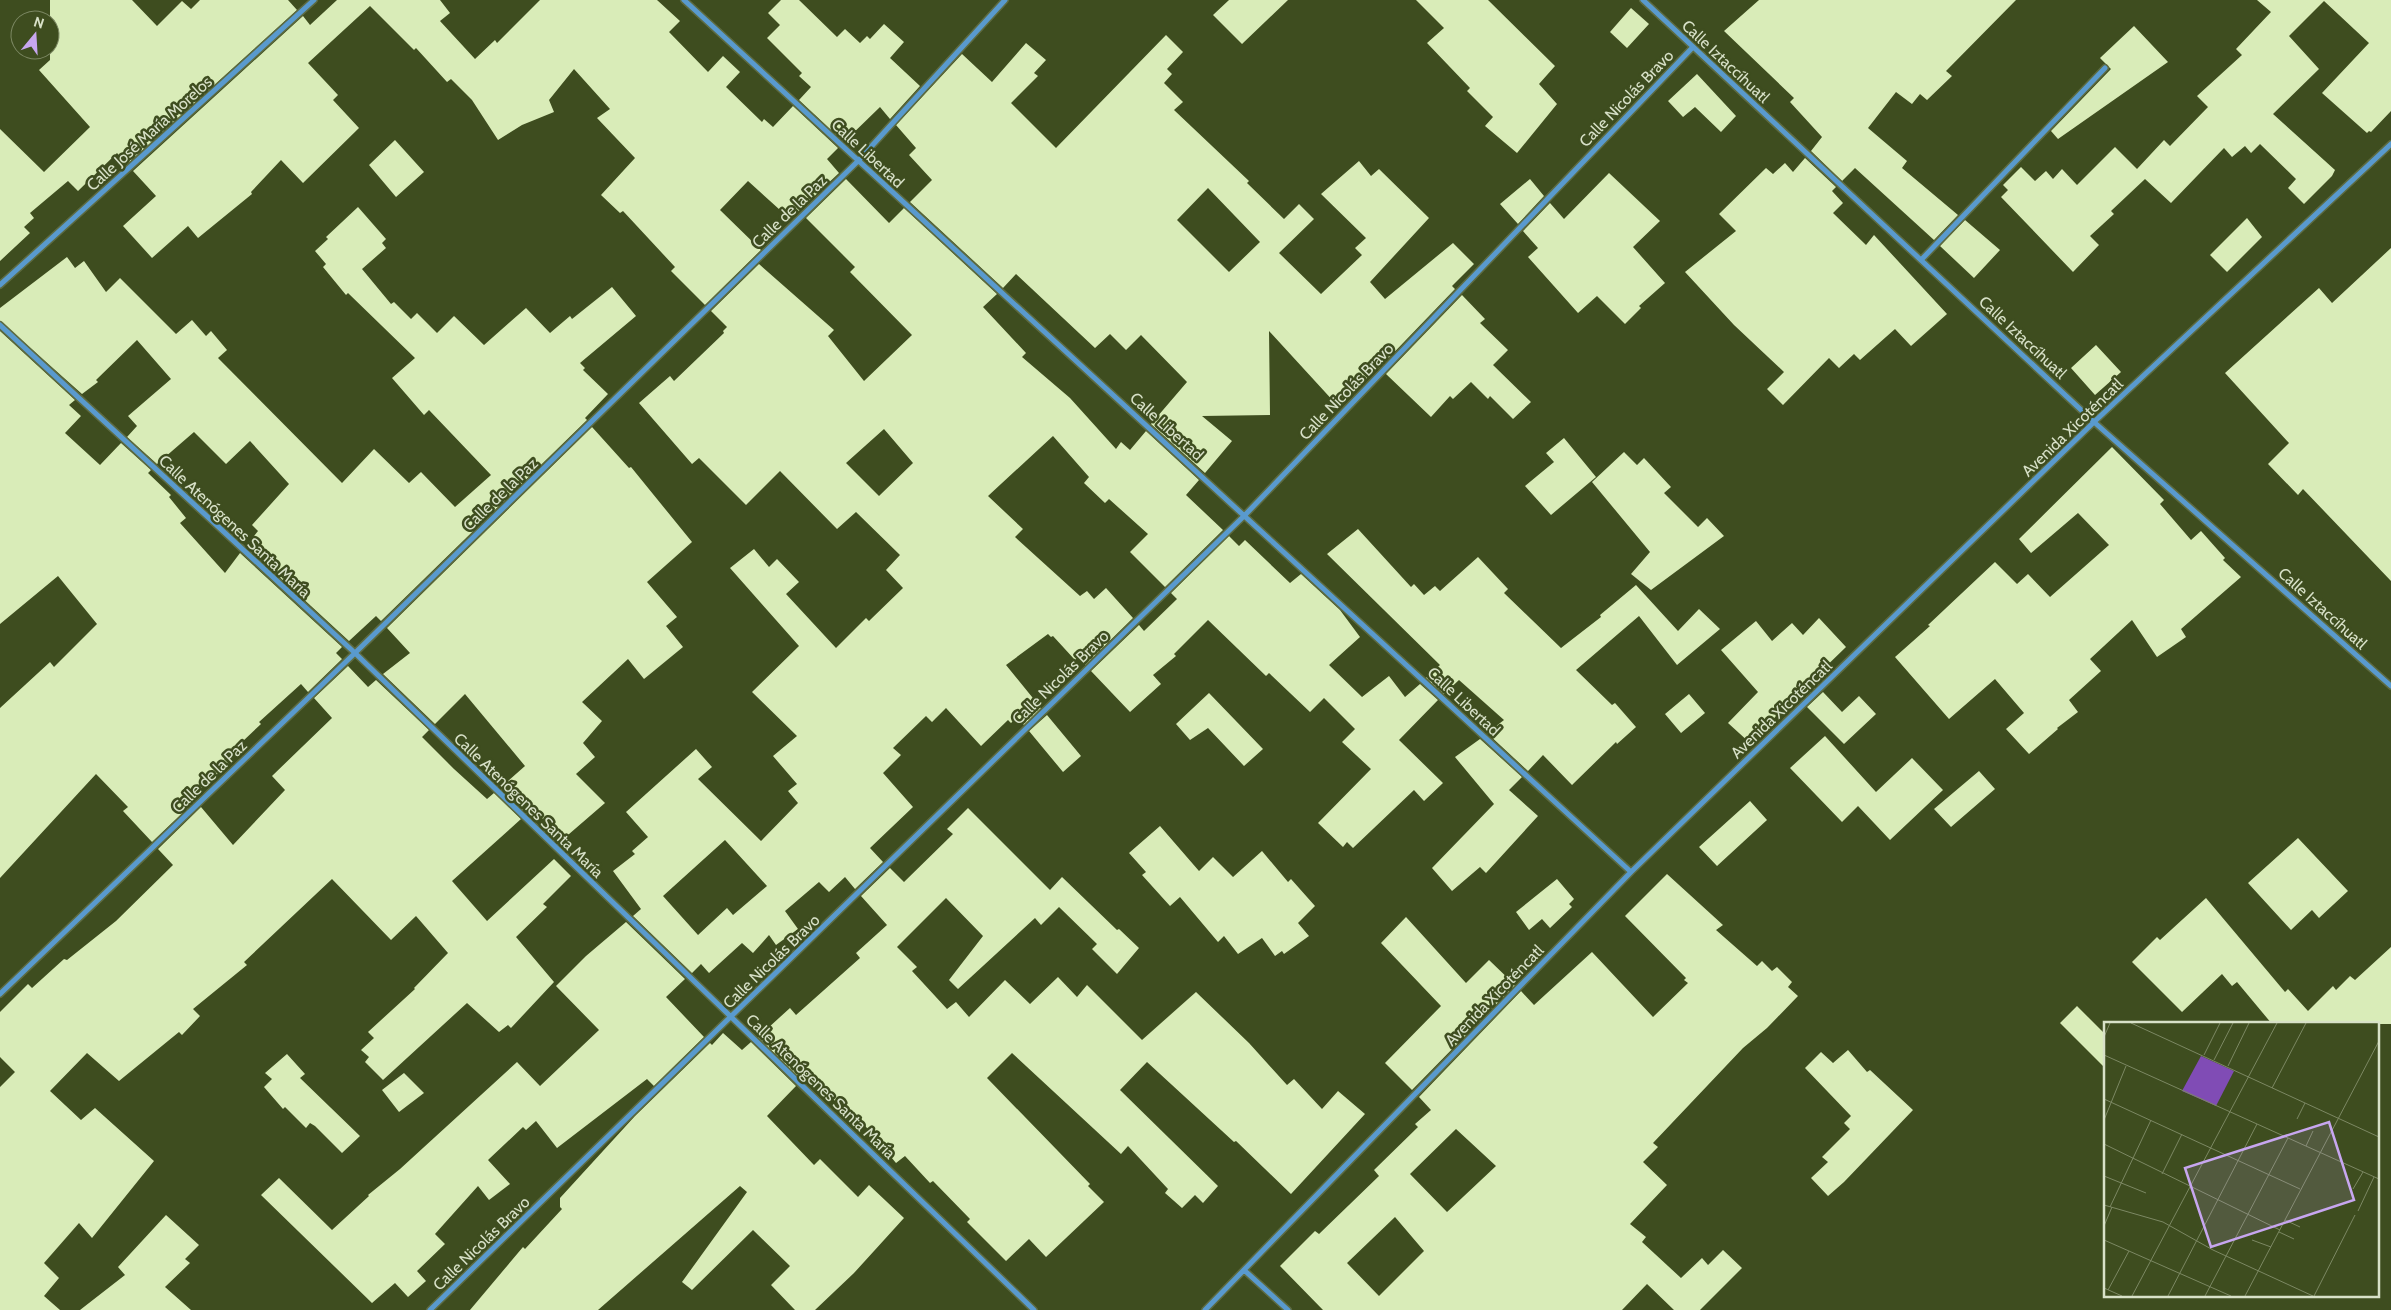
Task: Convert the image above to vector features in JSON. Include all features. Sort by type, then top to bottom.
[{"type":"street","name":"Calle José María Morelos","points":[[0,285],[314,0]]},
{"type":"street","name":"Calle Libertad","points":[[684,0],[1631,872]]},
{"type":"street","name":"Calle de la Paz","points":[[0,994],[355,654],[858,161],[1005,0]]},
{"type":"street","name":"Calle Iztaccíhuatl","points":[[1643,0],[1922,259],[2094,422],[2391,686]]},
{"type":"street","name":"Calle Nicolás Bravo","points":[[430,1310],[1244,515],[1693,47]]},
{"type":"street","points":[[1922,259],[2105,68]]},
{"type":"street","name":"Avenida Xicoténcatl","points":[[1205,1310],[1631,872],[2094,422],[2391,144]]},
{"type":"street","name":"Calle Atenógenes Santa María","points":[[0,325],[355,654],[1034,1310]]},
{"type":"street","points":[[1244,1270],[1288,1310]]},
{"type":"building","points":[[50,0],[132,0],[157,26],[182,1],[191,9],[200,0],[288,0],[297,10],[127,164],[117,153],[78,191],[68,181],[30,213],[34,218],[24,227],[30,233],[0,261],[0,129],[44,172],[90,127],[39,70],[50,60],[60,60],[60,10],[50,10]]},
{"type":"building","points":[[337,0],[440,0],[450,13],[440,21],[475,59],[495,40],[497,43],[540,0],[657,0],[680,21],[669,32],[708,72],[723,56],[740,72],[726,87],[762,122],[764,119],[773,127],[793,106],[838,148],[827,159],[839,173],[790,219],[748,181],[720,210],[761,250],[705,305],[671,271],[675,267],[623,211],[620,213],[601,195],[635,158],[597,118],[610,109],[574,69],[549,100],[554,112],[522,125],[498,140],[472,100],[451,79],[447,82],[416,48],[414,50],[370,6],[308,63],[338,95],[333,100],[359,128],[303,183],[281,160],[251,192],[252,194],[198,238],[188,226],[152,258],[123,226],[156,196],[133,171],[303,16],[310,25]]},
{"type":"building","points":[[781,0],[799,0],[837,37],[845,29],[860,43],[867,36],[870,39],[884,24],[904,42],[890,58],[920,86],[890,119],[880,107],[844,142],[799,100],[811,87],[799,76],[802,73],[767,38],[780,25],[768,13]]},
{"type":"building","points":[[1229,0],[1288,0],[1242,44],[1213,15]]},
{"type":"building","points":[[1416,0],[1488,0],[1555,66],[1539,84],[1557,104],[1517,153],[1485,126],[1493,117],[1467,91],[1470,88],[1427,43],[1444,28]]},
{"type":"building","points":[[1759,0],[2016,0],[1946,71],[1952,76],[1927,100],[1920,94],[1912,104],[1896,92],[1868,128],[1907,161],[1902,168],[1958,215],[1934,240],[1855,168],[1842,181],[1811,151],[1822,137],[1790,102],[1794,98],[1724,31]]},
{"type":"building","points":[[2257,0],[2391,0],[2391,111],[2371,132],[2367,133],[2322,93],[2369,43],[2324,1],[2289,36],[2319,69],[2273,114],[2335,170],[2332,176],[2304,204],[2288,188],[2296,179],[2260,144],[2251,153],[2245,146],[2232,157],[2224,148],[2171,203],[2145,179],[2111,211],[2114,214],[2090,236],[2099,245],[2073,272],[2001,197],[2008,190],[2003,185],[2021,167],[2035,181],[2046,171],[2053,179],[2062,169],[2077,185],[2115,147],[2137,169],[2164,140],[2170,146],[2208,107],[2197,96],[2242,55],[2236,49],[2271,12]]},
{"type":"building","points":[[1631,8],[1649,24],[1627,48],[1610,32]]},
{"type":"building","points":[[2134,26],[2168,62],[2058,139],[2051,131],[2111,69],[2100,58]]},
{"type":"building","points":[[1166,35],[1183,52],[1167,69],[1172,74],[1164,83],[1183,102],[1174,110],[1249,181],[1247,183],[1284,219],[1299,204],[1314,219],[1279,253],[1321,294],[1362,255],[1355,248],[1366,238],[1321,194],[1359,161],[1371,176],[1379,169],[1429,218],[1370,282],[1385,299],[1453,243],[1474,264],[1452,286],[1455,289],[1379,368],[1336,404],[1269,331],[1270,415],[1202,416],[1232,441],[1205,473],[1151,424],[1187,382],[1141,335],[1126,350],[1110,334],[1095,348],[1016,274],[1003,288],[910,202],[932,180],[909,155],[916,148],[896,125],[962,54],[992,82],[1026,43],[1046,60],[1034,73],[1038,76],[1011,103],[1056,148]],"holes":[[[1208,188],[1260,242],[1229,272],[1177,220]]]},
{"type":"building","points":[[1697,74],[1736,116],[1721,132],[1695,107],[1683,117],[1668,101]]},
{"type":"building","points":[[395,140],[424,172],[396,197],[369,165]]},
{"type":"building","points":[[1805,158],[1836,187],[1832,191],[1843,203],[1833,213],[1866,245],[1874,235],[1947,314],[1911,346],[1895,329],[1860,360],[1854,354],[1839,368],[1829,358],[1783,405],[1767,389],[1784,372],[1734,325],[1685,272],[1736,231],[1719,214],[1766,168],[1773,174],[1785,163],[1793,172]]},
{"type":"building","points":[[1609,173],[1660,221],[1633,247],[1665,283],[1639,306],[1641,308],[1625,324],[1597,296],[1578,313],[1528,257],[1538,248],[1523,231],[1550,203],[1564,219]]},
{"type":"building","points":[[846,179],[889,223],[904,208],[997,294],[983,307],[1026,353],[1022,357],[1070,398],[1116,449],[1121,442],[1130,450],[1146,431],[1199,480],[1186,495],[1223,530],[1165,587],[1130,552],[1148,534],[1109,499],[1105,503],[1084,483],[1089,477],[1053,436],[988,496],[1023,529],[1015,537],[1080,596],[1087,591],[1094,599],[1106,588],[1133,618],[1085,665],[1078,657],[1075,660],[1053,636],[1051,637],[1048,634],[1006,665],[1041,708],[1024,725],[1017,717],[1011,723],[1008,720],[981,746],[946,708],[932,722],[926,716],[893,748],[901,755],[883,773],[913,807],[870,848],[883,862],[855,889],[845,877],[829,892],[819,882],[785,911],[798,929],[776,945],[769,935],[753,953],[742,943],[709,973],[701,964],[692,973],[633,916],[641,909],[613,871],[635,854],[632,851],[648,837],[626,812],[696,749],[712,767],[698,779],[761,841],[798,803],[788,791],[797,784],[773,756],[797,736],[752,692],[799,646],[730,568],[754,549],[769,567],[777,559],[799,582],[786,594],[836,648],[866,618],[869,621],[903,588],[886,570],[900,555],[856,512],[837,529],[780,471],[746,505],[699,458],[692,464],[639,403],[670,376],[674,381],[724,333],[723,331],[727,327],[711,311],[759,264],[834,330],[828,336],[864,381],[912,335],[850,272],[855,267],[806,218]],"holes":[[[884,429],[913,463],[879,496],[846,463]],[[725,840],[767,886],[733,915],[727,908],[698,935],[663,896]]]},
{"type":"building","points":[[1530,179],[1544,196],[1518,224],[1500,204]]},
{"type":"building","points":[[358,207],[386,239],[382,243],[386,248],[362,269],[391,304],[394,302],[411,319],[417,313],[437,333],[454,316],[484,345],[526,308],[550,333],[570,316],[572,319],[612,287],[636,316],[580,363],[585,368],[583,370],[608,394],[585,418],[587,420],[381,621],[376,616],[349,641],[246,546],[258,531],[252,525],[289,484],[250,441],[226,464],[194,432],[157,464],[127,437],[137,426],[128,416],[171,379],[137,340],[96,380],[98,382],[82,394],[0,321],[0,308],[67,257],[75,268],[84,261],[106,292],[120,278],[176,334],[192,320],[206,336],[211,331],[227,350],[218,358],[342,483],[374,449],[409,483],[421,472],[455,507],[491,475],[429,410],[424,415],[392,378],[415,358],[348,293],[346,295],[323,267],[326,264],[315,251],[328,239],[326,237]]},
{"type":"building","points":[[2247,218],[2262,237],[2227,272],[2210,255]]},
{"type":"building","points":[[1965,220],[2000,250],[1974,278],[1940,246]]},
{"type":"building","points":[[2391,248],[2391,581],[2303,489],[2298,495],[2268,464],[2289,443],[2225,373],[2319,288],[2332,303]]},
{"type":"building","points":[[1462,295],[1485,319],[1480,323],[1508,350],[1493,365],[1531,402],[1513,419],[1490,396],[1488,399],[1471,382],[1453,399],[1450,396],[1431,417],[1386,374]]},
{"type":"building","points":[[0,331],[75,400],[69,405],[81,416],[65,433],[100,465],[121,443],[151,470],[148,473],[171,495],[169,497],[186,518],[180,523],[225,573],[240,553],[342,647],[336,653],[342,659],[308,692],[301,684],[259,722],[261,724],[224,759],[229,764],[192,796],[196,800],[152,842],[123,811],[128,807],[96,774],[0,878],[0,708],[50,662],[54,667],[97,624],[58,576],[0,624]]},
{"type":"building","points":[[2096,345],[2121,372],[2095,395],[2071,368]]},
{"type":"building","points":[[592,427],[629,468],[631,467],[692,542],[647,582],[677,617],[666,626],[683,647],[644,679],[628,659],[582,702],[602,721],[583,743],[595,757],[576,774],[605,803],[561,841],[534,808],[527,814],[500,788],[525,766],[465,694],[435,724],[383,674],[410,653],[387,628]]},
{"type":"building","points":[[1564,438],[1596,477],[1551,515],[1525,486],[1554,462],[1546,453]]},
{"type":"building","points":[[2112,447],[2164,500],[2160,504],[2191,540],[2201,531],[2225,558],[2223,560],[2241,577],[2181,629],[2186,637],[2157,657],[2132,620],[2090,659],[2101,671],[2069,700],[2078,712],[2057,728],[2029,754],[2006,729],[2024,713],[1995,679],[1949,719],[1895,657],[1930,626],[1928,625],[1995,562],[2017,584],[2028,574],[2050,597],[2109,545],[2078,513],[2031,553],[2019,539]]},
{"type":"building","points":[[1624,452],[1637,465],[1644,458],[1671,487],[1664,493],[1698,527],[1707,518],[1724,536],[1651,590],[1631,574],[1650,552],[1592,482]]},
{"type":"building","points":[[1358,529],[1411,587],[1414,584],[1424,595],[1435,586],[1440,591],[1478,557],[1508,589],[1504,593],[1561,648],[1601,617],[1600,615],[1636,585],[1678,631],[1699,609],[1720,629],[1677,665],[1639,616],[1576,670],[1612,705],[1615,703],[1636,727],[1617,744],[1616,742],[1572,785],[1543,755],[1528,771],[1487,733],[1504,720],[1459,680],[1444,694],[1426,678],[1440,665],[1327,554]]},
{"type":"building","points":[[1229,536],[1239,546],[1245,540],[1290,583],[1301,574],[1340,610],[1360,637],[1329,665],[1362,697],[1389,676],[1405,697],[1420,684],[1438,700],[1399,740],[1443,783],[1424,801],[1414,790],[1353,848],[1347,842],[1343,847],[1318,823],[1371,769],[1342,742],[1355,729],[1324,698],[1310,712],[1269,673],[1266,676],[1208,620],[1174,654],[1176,656],[1153,675],[1161,684],[1130,712],[1091,671],[1139,625],[1144,631],[1177,599],[1171,593]]},
{"type":"building","points":[[1819,618],[1846,647],[1812,680],[1817,685],[1786,712],[1783,709],[1750,743],[1728,723],[1758,692],[1721,650],[1756,621],[1772,641],[1792,623],[1803,635]]},
{"type":"building","points":[[348,666],[368,687],[376,680],[429,730],[422,737],[454,769],[487,799],[494,793],[521,819],[452,881],[487,921],[554,859],[571,876],[543,904],[547,907],[516,937],[554,982],[511,1028],[508,1025],[499,1032],[467,1003],[383,1080],[365,1062],[369,1057],[361,1050],[374,1038],[368,1032],[415,989],[448,953],[416,916],[391,940],[332,879],[244,962],[247,965],[193,1009],[200,1016],[182,1035],[179,1032],[119,1081],[87,1053],[50,1091],[81,1120],[95,1108],[154,1161],[92,1238],[79,1223],[44,1263],[59,1278],[44,1296],[60,1310],[0,1310],[0,1087],[15,1072],[0,1057],[0,1012],[28,984],[32,988],[64,959],[67,960],[116,921],[173,865],[158,849],[201,807],[233,845],[285,790],[272,776],[332,718],[314,698]]},
{"type":"building","points":[[1823,692],[1842,712],[1859,696],[1876,714],[1844,744],[1807,707]]},
{"type":"building","points":[[1209,693],[1263,749],[1244,766],[1208,728],[1190,740],[1176,724]]},
{"type":"building","points":[[1689,694],[1705,713],[1681,733],[1665,714]]},
{"type":"building","points":[[1047,715],[1081,756],[1063,772],[1029,731]]},
{"type":"building","points":[[1825,736],[1876,792],[1912,758],[1943,790],[1890,840],[1858,806],[1842,822],[1790,768]]},
{"type":"building","points":[[1480,739],[1522,777],[1509,790],[1538,816],[1486,873],[1480,867],[1452,891],[1432,868],[1494,804],[1455,757]]},
{"type":"building","points":[[1979,771],[1995,789],[1951,827],[1934,809]]},
{"type":"building","points":[[1750,801],[1767,820],[1717,866],[1699,847]]},
{"type":"building","points":[[968,808],[1050,890],[1062,877],[1117,930],[1119,929],[1139,948],[1117,974],[1092,949],[1097,944],[1059,907],[1041,925],[1035,918],[958,989],[949,980],[983,936],[946,898],[897,947],[917,967],[912,971],[947,1009],[956,1002],[969,1017],[1005,980],[1030,1004],[1058,977],[1077,997],[1087,985],[1142,1040],[1196,992],[1249,1043],[1287,1085],[1294,1079],[1322,1109],[1338,1091],[1365,1114],[1291,1194],[1236,1141],[1234,1142],[1147,1062],[1120,1090],[1218,1186],[1203,1203],[1195,1195],[1182,1208],[1165,1193],[1168,1189],[1128,1146],[1121,1154],[1012,1053],[987,1078],[1090,1184],[1088,1186],[1104,1202],[1046,1257],[1029,1239],[1006,1261],[967,1222],[970,1219],[933,1181],[930,1183],[905,1156],[896,1163],[857,1116],[856,1118],[838,1100],[836,1102],[809,1072],[802,1080],[758,1037],[790,1008],[796,1015],[860,958],[856,953],[887,925],[861,896],[890,868],[904,882],[953,834],[947,829]]},
{"type":"building","points":[[1160,826],[1199,871],[1213,857],[1233,877],[1262,851],[1288,882],[1291,879],[1315,906],[1298,923],[1309,936],[1284,954],[1282,951],[1275,956],[1262,938],[1238,954],[1224,936],[1218,942],[1180,897],[1170,906],[1142,875],[1146,872],[1129,853]]},
{"type":"building","points":[[2298,838],[2348,891],[2319,918],[2312,910],[2291,930],[2248,883]]},
{"type":"building","points":[[1667,874],[1723,925],[1716,930],[1757,966],[1762,961],[1772,971],[1777,967],[1792,982],[1788,987],[1798,996],[1767,1028],[1743,1048],[1653,1143],[1658,1147],[1643,1162],[1667,1185],[1630,1224],[1646,1237],[1642,1242],[1681,1278],[1702,1258],[1708,1265],[1723,1250],[1742,1268],[1700,1310],[1674,1310],[1647,1284],[1622,1310],[1323,1310],[1280,1266],[1315,1231],[1319,1234],[1379,1176],[1374,1170],[1418,1127],[1415,1124],[1431,1110],[1419,1097],[1521,991],[1534,1005],[1592,952],[1653,1017],[1688,983],[1684,980],[1686,978],[1625,916]],"holes":[[[1456,1129],[1496,1166],[1447,1212],[1410,1174]],[[1395,1217],[1424,1251],[1379,1296],[1347,1263]]]},
{"type":"building","points":[[1557,879],[1574,899],[1569,904],[1572,907],[1550,928],[1542,919],[1529,930],[1516,912]]},
{"type":"building","points":[[2206,898],[2285,992],[2288,989],[2308,1011],[2333,986],[2336,990],[2350,976],[2355,980],[2391,947],[2391,1024],[2378,1024],[2378,1022],[2270,1022],[2237,982],[2232,986],[2222,974],[2182,1012],[2132,962],[2157,937],[2160,940]]},
{"type":"building","points":[[1406,917],[1466,983],[1489,960],[1515,985],[1412,1090],[1385,1063],[1441,1006],[1381,943]]},
{"type":"building","points":[[626,922],[685,979],[666,997],[704,1037],[654,1086],[647,1079],[557,1148],[536,1121],[526,1130],[523,1127],[488,1160],[510,1184],[489,1200],[478,1186],[435,1234],[445,1244],[417,1271],[426,1281],[408,1297],[395,1283],[372,1303],[261,1195],[279,1178],[332,1230],[368,1195],[400,1169],[517,1062],[540,1086],[599,1030],[556,986],[586,956]]},
{"type":"building","points":[[2077,1006],[2104,1033],[2104,1067],[2060,1023]]},
{"type":"building","points":[[723,1033],[742,1050],[751,1042],[796,1086],[767,1116],[814,1165],[820,1159],[858,1197],[869,1185],[904,1218],[854,1273],[815,1310],[795,1310],[771,1285],[790,1266],[753,1230],[692,1290],[682,1282],[747,1192],[740,1186],[598,1310],[470,1310],[523,1247],[525,1249],[562,1209],[560,1207],[560,1198],[635,1116],[710,1043],[712,1045]]},
{"type":"building","points":[[1848,1050],[1867,1072],[1870,1070],[1913,1110],[1844,1182],[1828,1196],[1811,1178],[1828,1162],[1822,1157],[1850,1129],[1844,1123],[1851,1116],[1805,1068],[1821,1052],[1833,1063]]},
{"type":"building","points":[[287,1054],[305,1074],[300,1078],[360,1136],[342,1153],[315,1126],[310,1123],[306,1128],[285,1107],[283,1109],[264,1087],[272,1079],[265,1073]]},
{"type":"building","points":[[404,1073],[424,1093],[399,1112],[382,1090]]},
{"type":"building","points":[[166,1215],[199,1245],[185,1259],[190,1263],[165,1287],[191,1310],[80,1310],[125,1275],[118,1267]]}]
